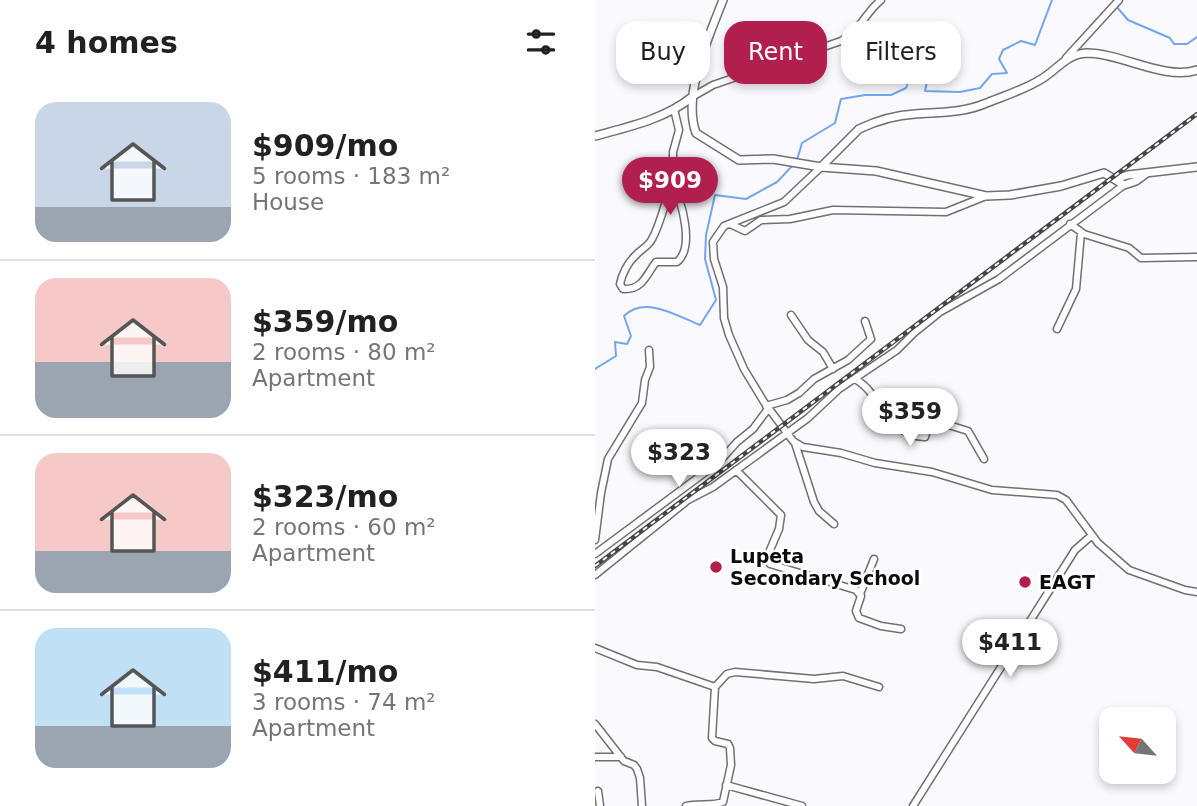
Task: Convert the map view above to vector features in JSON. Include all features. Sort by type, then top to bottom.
[{"type":"street","points":[[723,0],[708,40],[692,97],[691,113],[696,132],[730,156],[739,160],[773,159],[818,167],[876,171],[986,196],[1052,188],[1102,173],[1124,185]]},
{"type":"street","points":[[595,136],[674,109],[706,88],[841,41],[856,30],[866,13],[881,0]]},
{"type":"street","points":[[834,524],[816,507],[795,443],[767,408],[744,369],[724,318],[723,287],[713,245],[720,230],[784,202],[859,129],[912,114],[973,108],[1034,83],[1066,59],[1119,0]]},
{"type":"street","points":[[1066,59],[1093,54],[1112,56],[1152,68],[1187,72],[1197,69]]},
{"type":"street","points":[[672,184],[681,200],[685,219],[683,255],[677,261],[656,262],[645,281],[631,289],[623,289],[620,284],[623,275],[631,260],[652,240],[672,184],[675,173],[673,152],[679,130],[674,109]]},
{"type":"street","points":[[1115,179],[1197,167]]},
{"type":"street","points":[[595,575],[688,500],[713,487],[808,418],[839,389],[897,349],[940,312],[993,283],[1069,224],[1124,185],[1147,173]]},
{"type":"street","points":[[730,224],[745,230],[761,220],[797,218],[848,209],[946,212],[986,196]]},
{"type":"street","points":[[1069,224],[1081,233],[1129,248],[1141,258],[1197,257]]},
{"type":"street","points":[[1057,329],[1076,289],[1081,233]]},
{"type":"street","points":[[791,315],[808,340],[823,352],[833,369]]},
{"type":"street","points":[[595,554],[719,461],[753,429],[767,408],[793,397],[814,379],[848,360],[871,341],[865,321]]},
{"type":"street","points":[[595,540],[600,494],[608,459],[643,401],[645,380],[650,367],[649,349]]},
{"type":"street","points":[[855,379],[869,387],[875,400],[968,431],[984,459]]},
{"type":"street","points":[[902,411],[900,426],[908,433],[925,437],[930,419]]},
{"type":"street","points":[[795,443],[875,463],[932,472],[992,490],[1057,495],[1071,506],[1091,536],[1116,560],[1135,573],[1197,592]]},
{"type":"street","points":[[736,470],[781,515],[779,529],[767,558],[770,564],[856,590],[860,594]]},
{"type":"street","points":[[913,806],[1075,550],[1091,536]]},
{"type":"street","points":[[874,559],[856,611],[859,618],[881,626],[901,629]]},
{"type":"street","points":[[595,648],[637,665],[657,667],[715,687]]},
{"type":"street","points":[[686,806],[700,803],[721,804],[731,765],[730,748],[726,743],[712,738],[715,687],[727,674],[735,672],[814,679],[843,676],[879,687]]},
{"type":"street","points":[[595,724],[621,757],[638,771],[642,806]]},
{"type":"street","points":[[595,757],[621,757]]},
{"type":"street","points":[[726,785],[802,806]]},
{"type":"street","points":[[598,791],[600,806]]},
{"type":"waterway","points":[[797,160],[802,143],[835,123],[841,99],[891,95],[906,88],[912,71],[929,72],[925,91],[960,92],[980,88],[992,74],[1007,73],[999,59],[1003,50],[1021,41],[1035,45],[1052,0]]},
{"type":"waterway","points":[[1116,6],[1128,20],[1170,38],[1174,44],[1187,44],[1197,37]]},
{"type":"waterway","points":[[595,369],[616,356],[615,342],[627,344],[631,336],[624,316],[632,310],[641,307],[661,309],[700,325],[716,300],[705,259],[706,235],[715,195],[746,199],[777,182],[794,164]]},
{"type":"railway","points":[[595,566],[1197,114]]},
{"type":"place","name":"Lupeta Secondary School","points":[[716,567]]},
{"type":"place","name":"EAGT","points":[[1025,582]]}]
